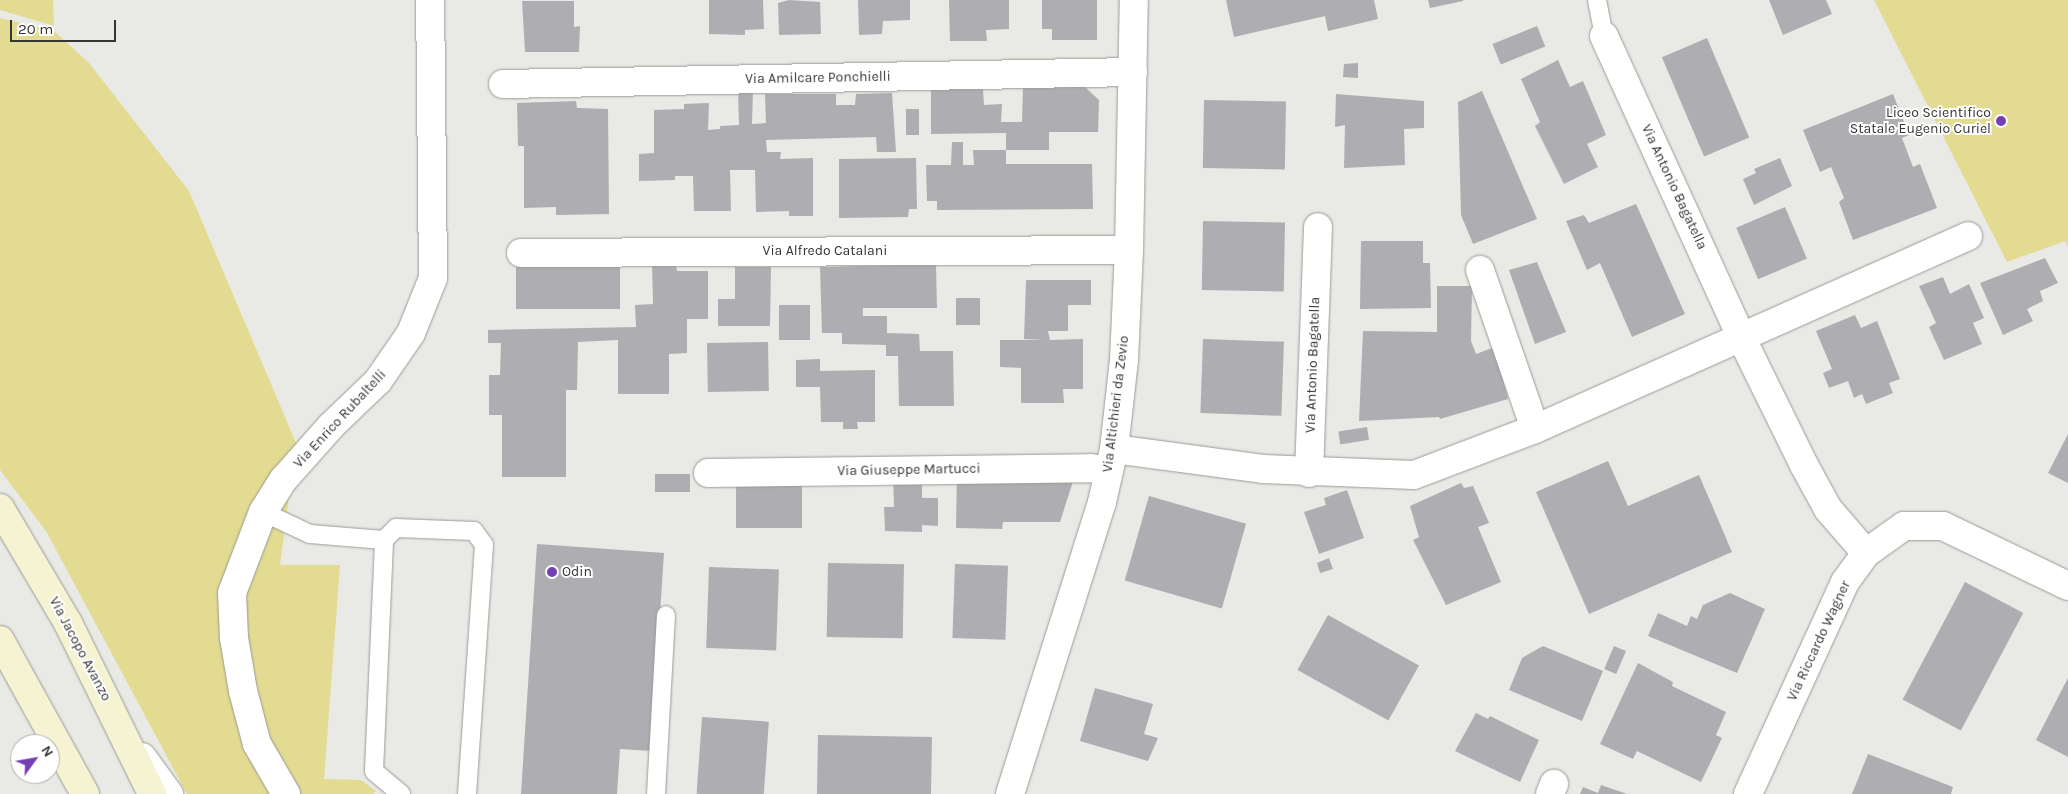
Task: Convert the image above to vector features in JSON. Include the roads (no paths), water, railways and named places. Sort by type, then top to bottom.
[{"type":"main road","name":"Via Jacopo Avanzo","points":[[0,508],[68,624],[152,794]]},
{"type":"main road","points":[[0,640],[85,794]]},
{"type":"street","name":"Via Enrico Rubaltelli","points":[[286,794],[257,744],[243,691],[234,638],[232,592],[263,512],[284,479],[331,426],[378,382],[411,333],[432,278],[430,0]]},
{"type":"street","name":"Via Altichieri da Zevio","points":[[1010,794],[1112,460],[1124,360],[1129,250],[1134,0]]},
{"type":"street","name":"Via Antonio Bagatella","points":[[1604,36],[1742,339]]},
{"type":"street","name":"Via Amilcare Ponchielli","points":[[503,84],[1133,72]]},
{"type":"street","name":"Via Antonio Bagatella","points":[[1309,473],[1318,227]]},
{"type":"street","points":[[1112,460],[1309,473],[1414,475],[1535,429],[1742,339],[1968,236]]},
{"type":"street","name":"Via Alfredo Catalani","points":[[521,253],[1129,250]]},
{"type":"street","points":[[1480,270],[1535,429]]},
{"type":"street","points":[[1742,339],[1828,509],[1866,553]]},
{"type":"street","name":"Via Giuseppe Martucci","points":[[708,472],[1091,468],[1112,460]]},
{"type":"street","name":"Via Riccardo Wagner","points":[[1748,794],[1845,582],[1866,553],[1904,526],[1943,526],[2068,586]]},
{"type":"street","points":[[121,728],[169,794]]},
{"type":"lane","points":[[1597,0],[1604,36]]},
{"type":"lane","points":[[263,512],[310,534],[384,540]]},
{"type":"lane","points":[[401,794],[374,771],[384,540],[396,528],[474,531],[484,545],[467,794]]},
{"type":"lane","points":[[656,794],[666,615]]},
{"type":"place","name":"Liceo Scientifico Statale Eugenio Curiel","points":[[2001,121]]},
{"type":"place","name":"Odin","points":[[552,572]]}]
